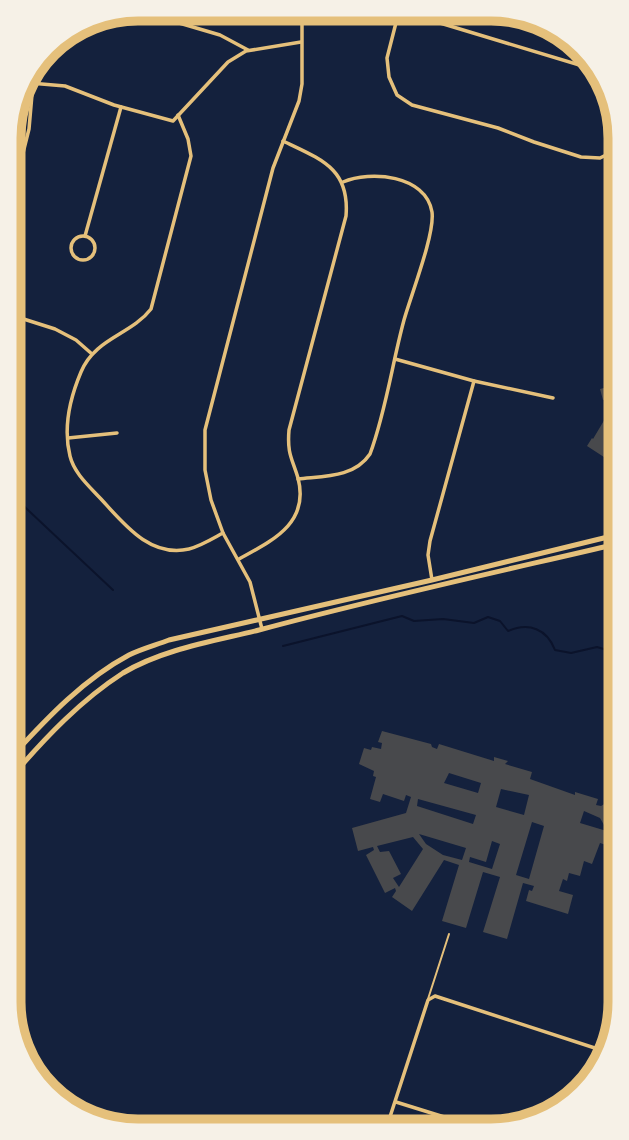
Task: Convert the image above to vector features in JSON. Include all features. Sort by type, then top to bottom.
[{"type":"main road","points":[[21,746],[50,715],[94,678],[129,655],[169,640],[608,537]]},
{"type":"main road","points":[[21,766],[61,723],[92,696],[125,672],[153,659],[314,614],[608,546]]},
{"type":"street","points":[[173,21],[220,35],[248,50]]},
{"type":"street","points":[[262,629],[250,582],[223,533],[211,500],[205,470],[207,417],[272,168],[293,119],[302,85],[302,21]]},
{"type":"street","points":[[395,21],[387,58],[389,77],[397,95],[412,105],[498,128],[581,157],[600,158],[608,154]]},
{"type":"street","points":[[434,21],[583,66]]},
{"type":"street","points":[[35,83],[65,86],[121,107],[173,121],[228,62],[248,50],[301,42]]},
{"type":"street","points":[[21,161],[29,129],[31,92]]},
{"type":"street","points":[[85,236],[121,107]]},
{"type":"street","points":[[178,115],[188,139],[191,156],[151,309],[136,324],[109,339],[92,354],[80,373],[69,408],[68,438],[71,459],[82,478],[130,531],[141,539],[166,549],[188,549],[223,533]]},
{"type":"street","points":[[239,559],[275,539],[287,528],[300,501],[298,479],[290,459],[289,430],[346,216],[343,182],[320,160],[283,141]]},
{"type":"street","points":[[298,479],[348,472],[366,460],[373,447],[432,227],[430,204],[423,194],[410,184],[378,175],[364,175],[343,182]]},
{"type":"street","points":[[85,236],[92,240],[95,251],[90,258],[82,260],[75,257],[71,246],[74,239],[85,236]]},
{"type":"street","points":[[21,317],[57,330],[76,340],[92,354]]},
{"type":"street","points":[[395,359],[474,381],[553,398]]},
{"type":"street","points":[[432,580],[428,555],[430,541],[474,381]]},
{"type":"street","points":[[68,438],[117,433]]},
{"type":"street","points":[[389,1119],[428,1000],[435,996],[597,1049]]},
{"type":"street","points":[[395,1101],[451,1119]]},
{"type":"lane","points":[[428,1000],[449,934]]},
{"type":"building","points":[[608,387],[608,399],[603,400],[600,389]]},
{"type":"building","points":[[608,414],[607,459],[587,446]]},
{"type":"building","points":[[382,731],[431,744],[437,749],[439,744],[494,761],[494,757],[508,761],[505,764],[532,772],[530,779],[575,795],[575,792],[598,799],[596,805],[601,806],[608,802],[608,823],[604,825],[600,818],[584,811],[580,823],[608,831],[608,838],[606,845],[600,843],[592,864],[584,861],[580,876],[569,873],[567,881],[563,879],[559,891],[573,895],[568,914],[526,901],[529,890],[532,891],[534,886],[523,883],[507,939],[483,932],[500,877],[483,872],[466,928],[442,921],[459,865],[444,860],[412,911],[392,897],[395,888],[385,893],[366,855],[374,850],[373,847],[358,851],[352,828],[406,813],[411,797],[406,795],[404,801],[383,794],[380,802],[370,799],[376,777],[373,776],[374,771],[359,764],[364,748],[381,749],[382,743],[378,742]],"holes":[[[449,773],[481,783],[478,793],[444,783]],[[501,789],[529,795],[524,815],[496,807]],[[418,799],[476,815],[473,824],[417,806]],[[532,822],[544,826],[529,879],[516,875]],[[419,834],[466,848],[462,860],[443,855],[426,844]],[[413,837],[423,849],[399,887],[393,878],[401,874],[389,851],[380,852],[377,846]],[[492,841],[500,844],[492,869],[469,862],[470,857],[486,862]]]},
{"type":"waterway","points":[[21,503],[113,590]]},
{"type":"waterway","points":[[283,646],[402,616],[414,621],[443,619],[474,623],[488,617],[500,621],[508,631],[523,627],[536,629],[547,637],[555,650],[571,653],[597,647],[608,650]]}]
